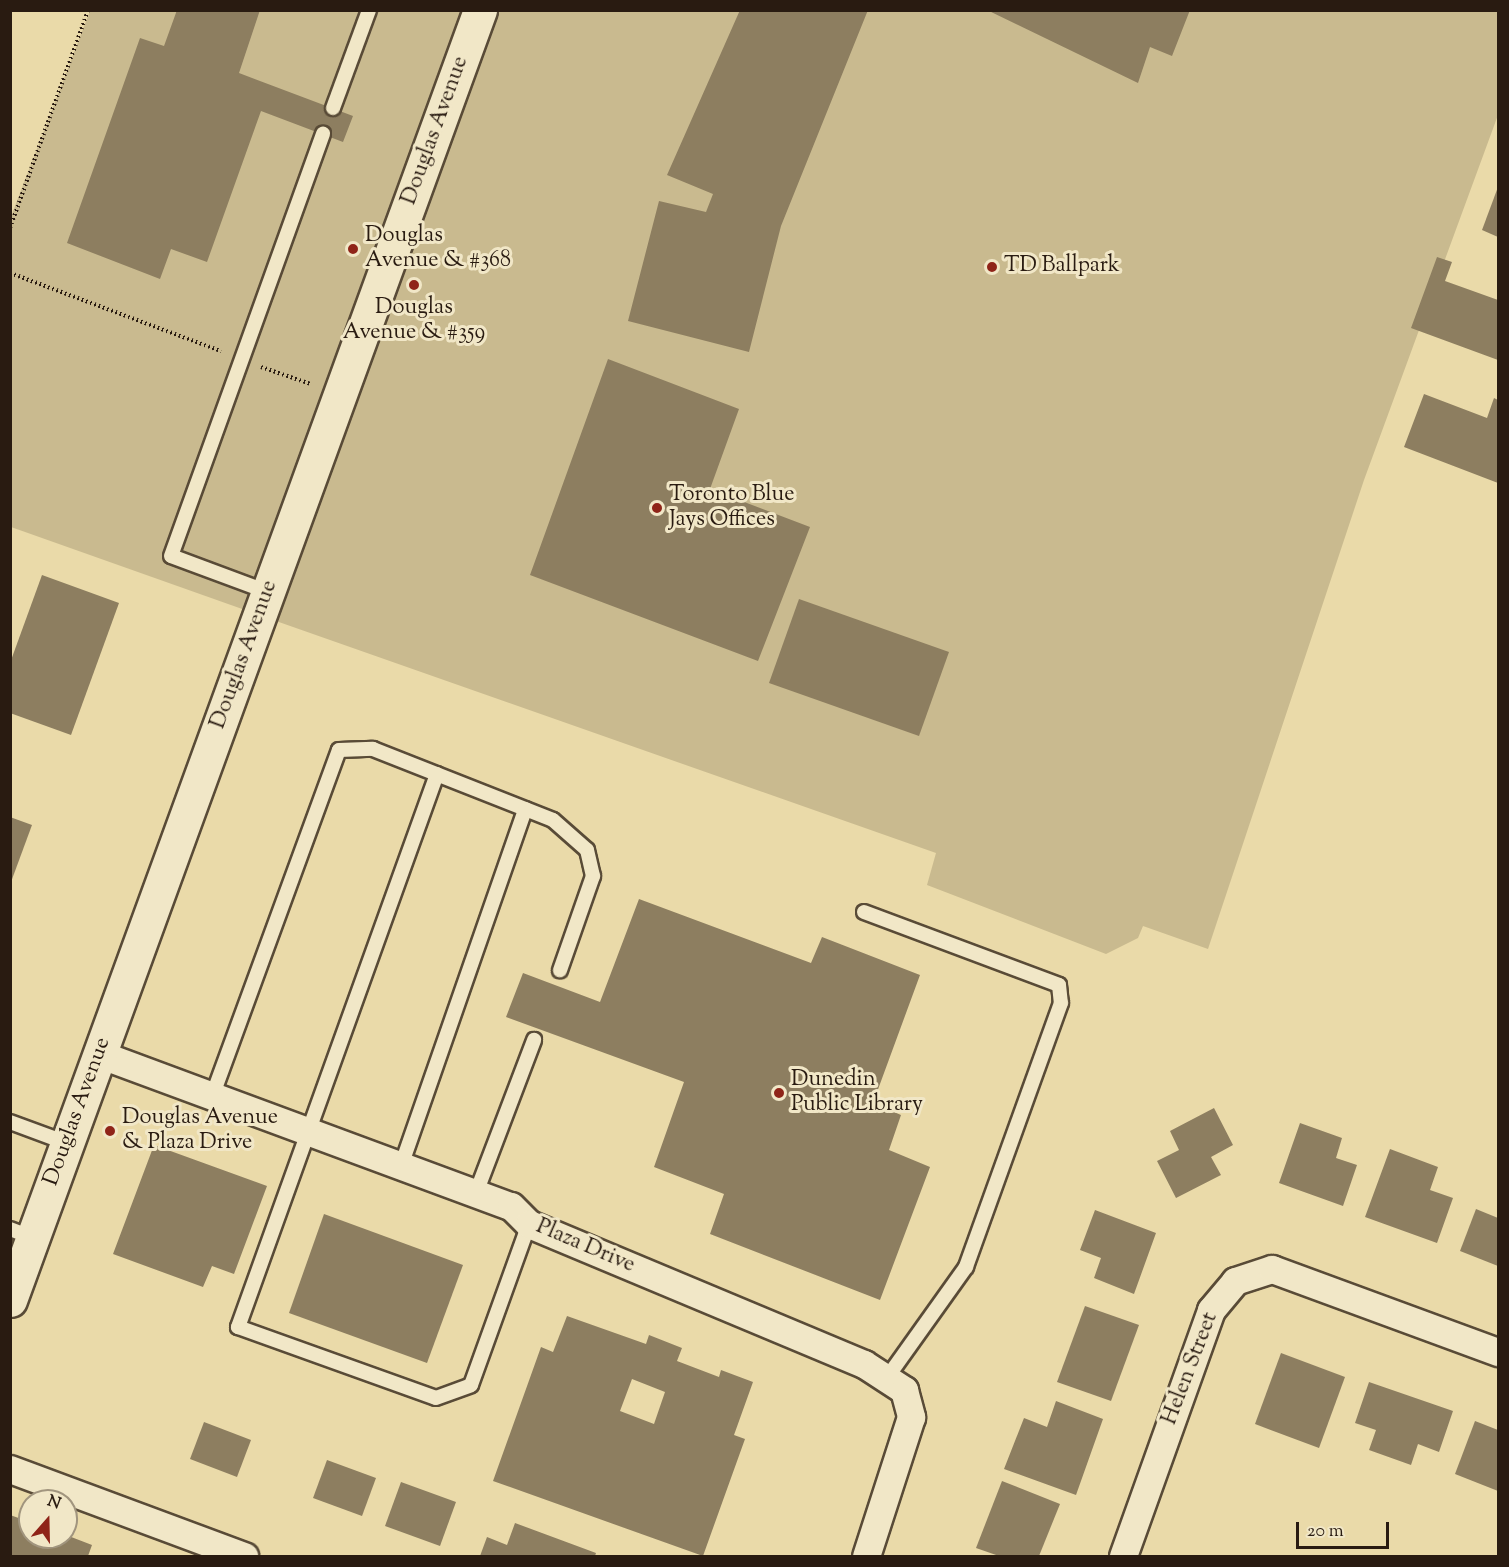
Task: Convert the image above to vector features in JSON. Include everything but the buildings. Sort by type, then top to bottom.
[{"type":"street","name":"Douglas Avenue","points":[[10,1300],[22,1233],[67,1143],[480,10]]},
{"type":"street","name":"Plaza Drive","points":[[99,1054],[308,1129],[511,1206],[529,1224],[864,1364],[904,1390],[911,1417],[866,1557]]},
{"type":"street","name":"Helen Street","points":[[1124,1557],[1202,1332],[1211,1310],[1234,1281],[1272,1269],[1498,1352]]},
{"type":"street","points":[[10,1469],[244,1557]]},
{"type":"lane","points":[[333,108],[369,10]]},
{"type":"lane","points":[[268,592],[171,556],[323,134]]},
{"type":"lane","points":[[213,1094],[339,750],[373,749],[553,820],[586,850],[593,876],[560,970]]},
{"type":"lane","points":[[437,774],[238,1327],[436,1398],[471,1385],[529,1224]]},
{"type":"lane","points":[[401,1166],[525,809]]},
{"type":"lane","points":[[864,912],[1059,985],[1060,1003],[966,1267],[886,1379]]},
{"type":"lane","points":[[476,1193],[534,1040]]},
{"type":"lane","points":[[10,1122],[67,1143]]},
{"type":"path","points":[[10,228],[88,10]]},
{"type":"path","points":[[10,273],[170,328],[242,360],[340,395]]},
{"type":"shaded area","points":[[90,11],[462,11],[245,610],[11,527],[10,219]]},
{"type":"shaded area","points":[[497,11],[1498,11],[1498,115],[1364,480],[1208,949],[1143,926],[1138,938],[1106,954],[927,885],[936,853],[276,621]]},
{"type":"place","name":"Douglas Avenue & #368","points":[[353,249]]},
{"type":"place","name":"TD Ballpark","points":[[992,267]]},
{"type":"place","name":"Douglas Avenue & #359","points":[[414,285]]},
{"type":"place","name":"Toronto Blue Jays Offices","points":[[657,508]]},
{"type":"place","name":"Dunedin Public Library","points":[[779,1093]]},
{"type":"place","name":"Douglas Avenue & Plaza Drive","points":[[110,1131]]}]
